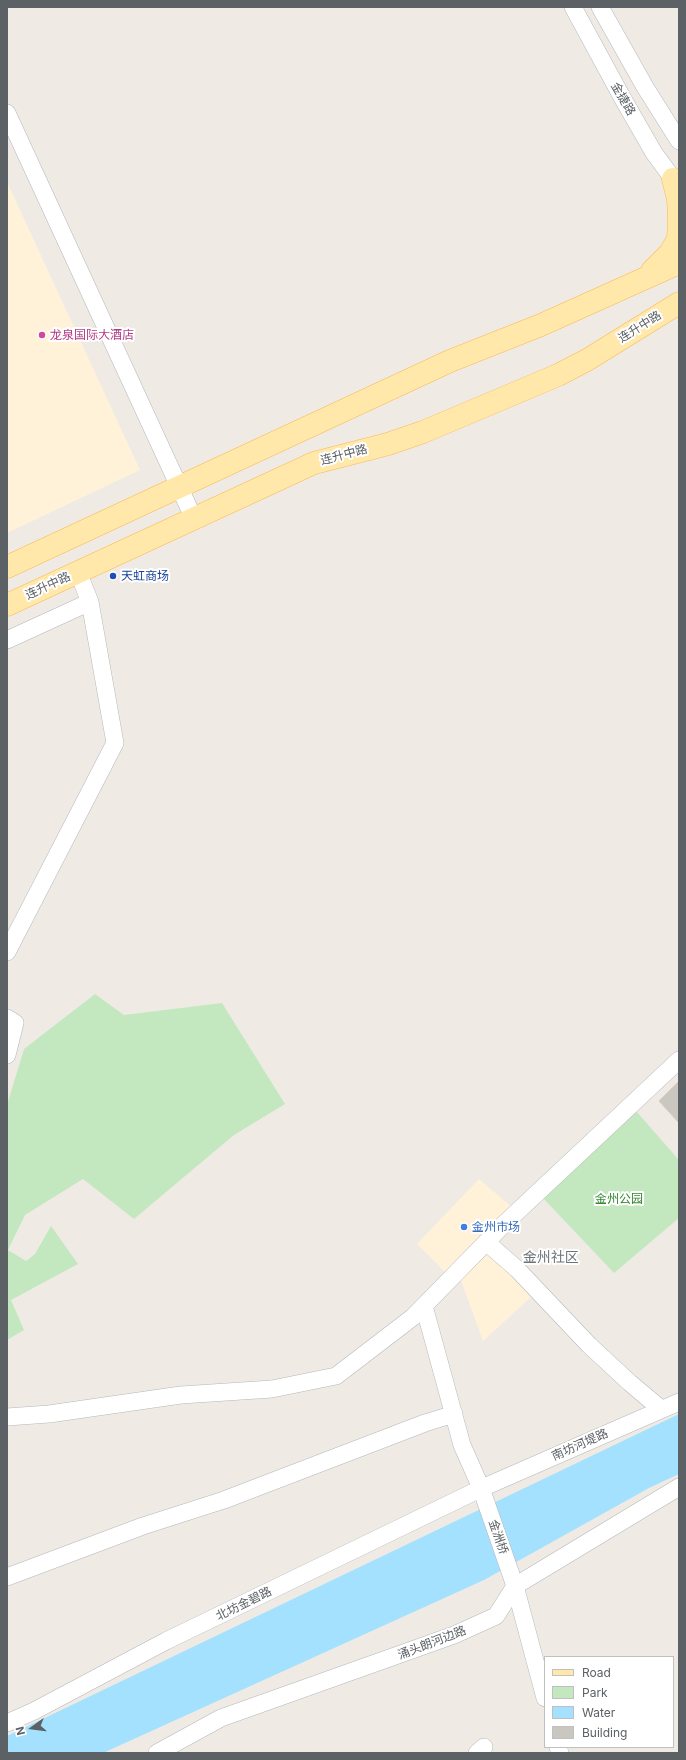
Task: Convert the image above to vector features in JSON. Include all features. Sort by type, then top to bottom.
[{"type":"main road","points":[[642,280],[670,253],[678,239],[679,217],[676,183]]},
{"type":"main road","points":[[7,568],[450,361],[541,325],[679,263]]},
{"type":"main road","name":"连升中路","points":[[7,605],[314,463],[424,432],[558,375],[588,360],[676,306]]},
{"type":"street","name":"金捷路","points":[[573,7],[654,153],[676,183]]},
{"type":"street","name":"金捷路","points":[[600,7],[645,87],[679,141]]},
{"type":"street","points":[[7,113],[194,519]]},
{"type":"street","points":[[7,952],[115,743],[90,602],[78,572]]},
{"type":"street","points":[[7,640],[90,602]]},
{"type":"street","points":[[7,1018],[15,1023],[7,1055]]},
{"type":"street","points":[[7,1417],[49,1414],[181,1395],[272,1389],[336,1376],[413,1317],[486,1242],[679,1060]]},
{"type":"street","points":[[486,1242],[517,1269],[589,1345],[661,1409]]},
{"type":"street","name":"金洲桥","points":[[424,1306],[462,1445],[481,1488],[515,1586],[544,1694]]},
{"type":"street","name":"南坊河堤路","points":[[481,1488],[679,1402]]},
{"type":"street","points":[[7,1577],[143,1526],[224,1500],[425,1423],[454,1414]]},
{"type":"street","name":"涌头朗河边路","points":[[157,1753],[221,1718],[454,1635],[496,1616],[515,1586],[679,1487]]},
{"type":"street","name":"北坊金碧路","points":[[7,1723],[34,1711],[166,1641],[481,1488]]},
{"type":"shaded area","name":"龙泉国际大酒店","points":[[7,182],[140,470],[7,533]]},
{"type":"shaded area","name":"金州市场","points":[[479,1179],[514,1209],[447,1274],[417,1244]]},
{"type":"shaded area","points":[[490,1252],[531,1297],[483,1341],[461,1280]]},
{"type":"green space","points":[[95,994],[124,1015],[222,1003],[285,1104],[234,1135],[134,1219],[83,1179],[25,1215],[8,1250],[26,1261],[35,1254],[51,1226],[78,1264],[11,1300],[24,1330],[7,1340],[7,1105],[24,1049]]},
{"type":"green space","name":"金州公园","points":[[636,1111],[679,1160],[679,1218],[614,1273],[542,1197]]},
{"type":"water","points":[[679,1414],[679,1474],[649,1488],[484,1580],[103,1753],[7,1753],[7,1736]]},
{"type":"building","points":[[679,1081],[679,1123],[659,1101]]},
{"type":"place","name":"龙泉国际大酒店","points":[[42,335]]},
{"type":"place","name":"天虹商场","points":[[113,576]]},
{"type":"place","name":"金州市场","points":[[464,1227]]},
{"type":"district","name":"金州社区","points":[[551,1258]]}]
